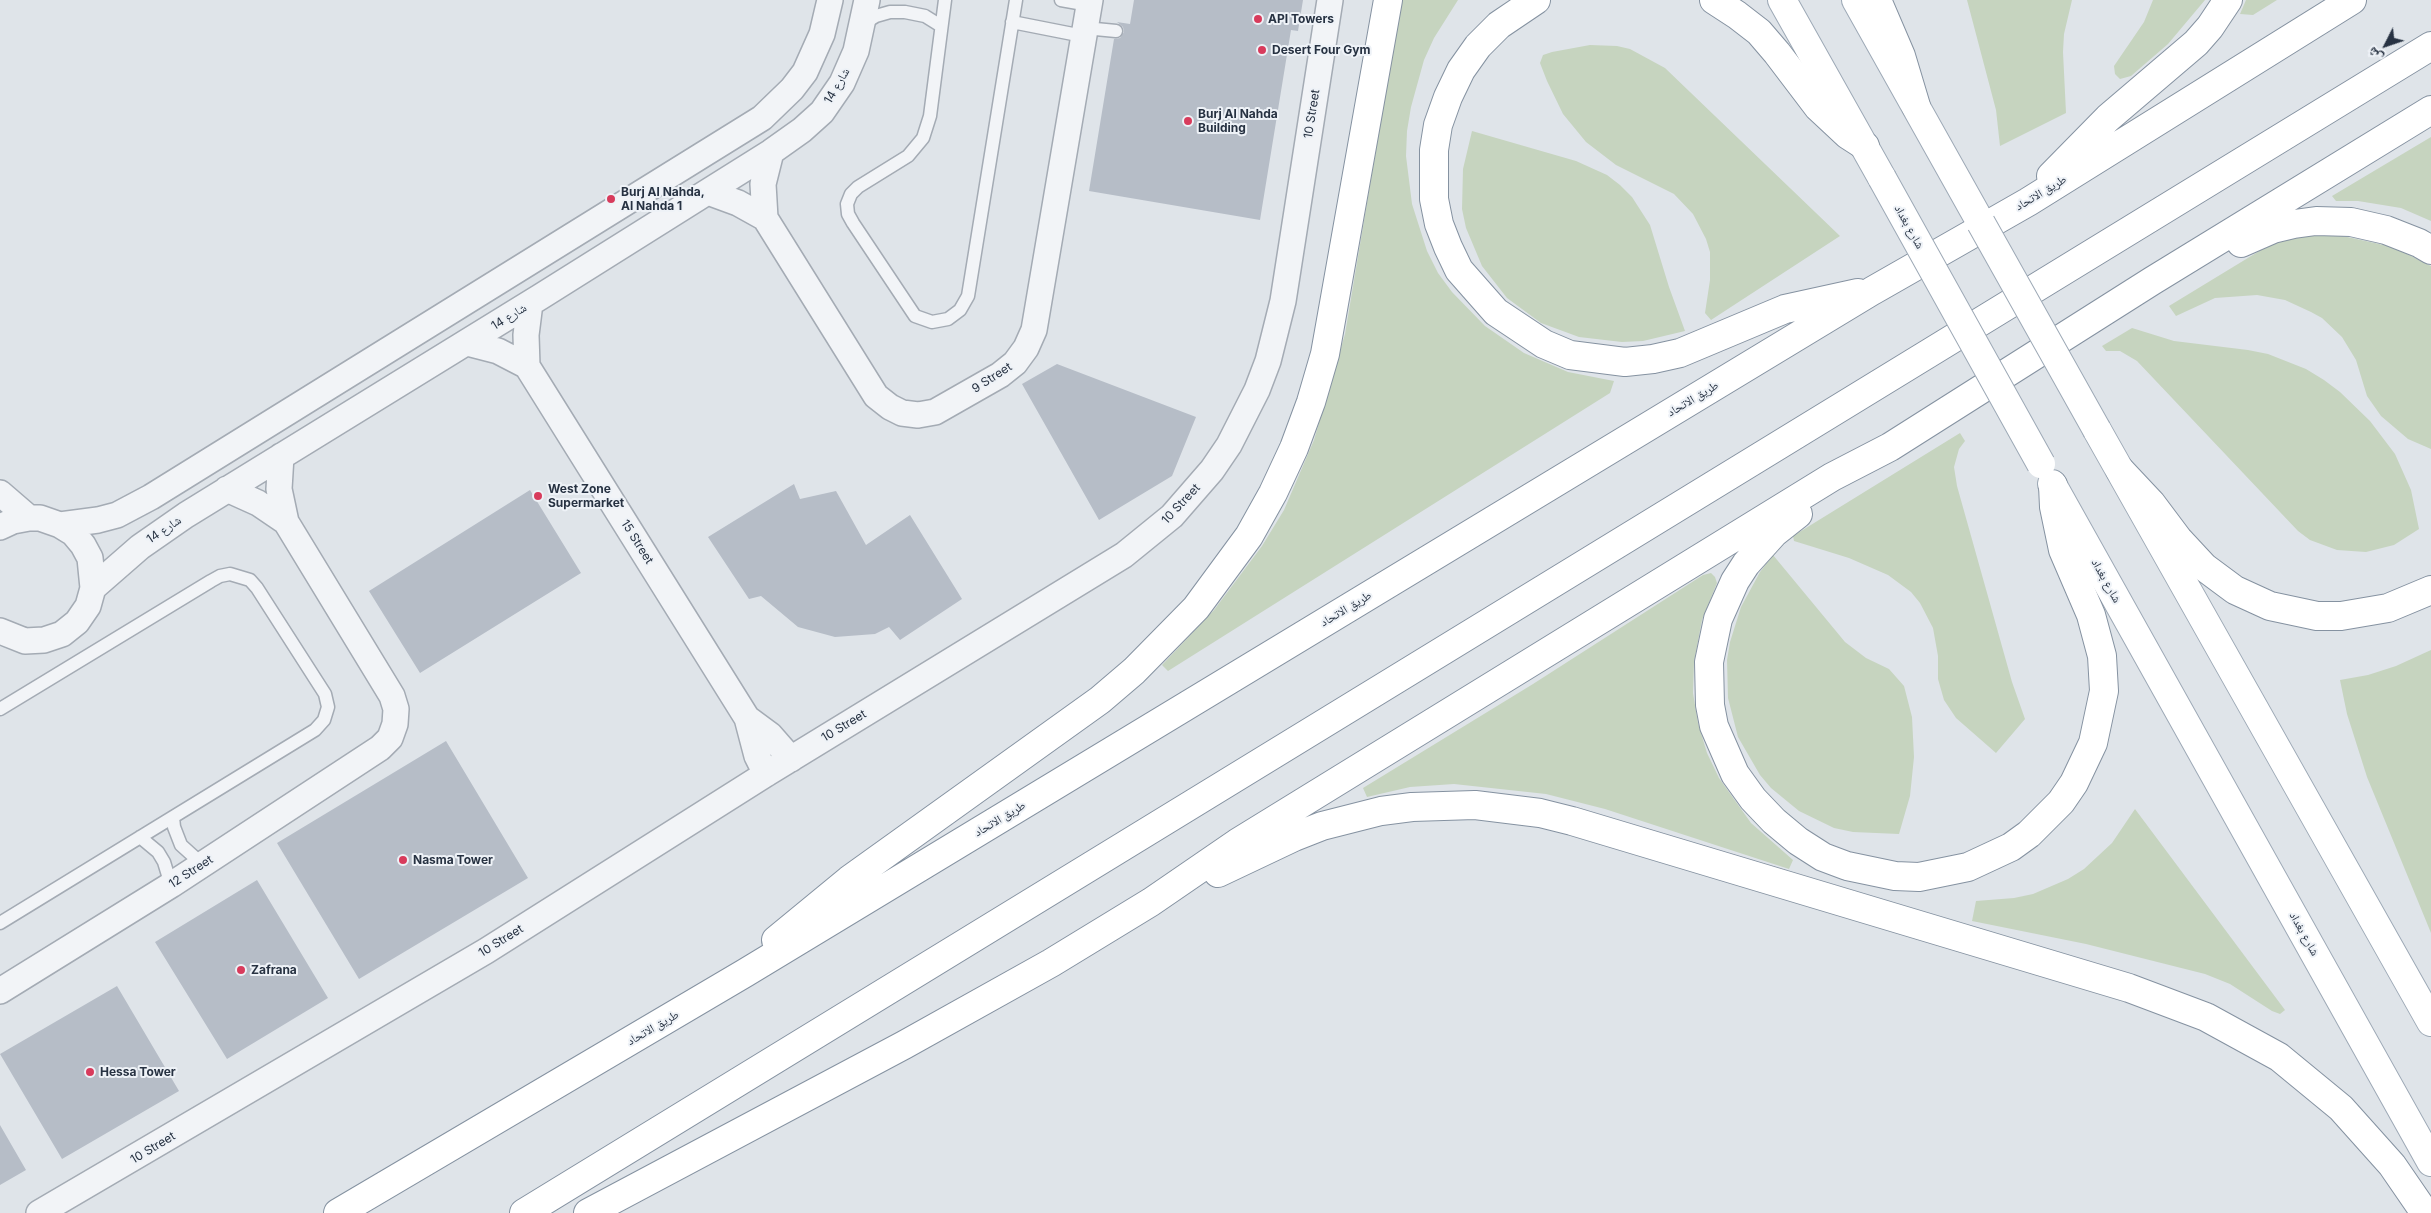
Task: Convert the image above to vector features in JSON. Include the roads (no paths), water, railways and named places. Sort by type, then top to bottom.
[{"type":"main road","points":[[745,973],[777,940],[819,903],[1086,711],[1134,672],[1196,608],[1249,536],[1273,493],[1294,448],[1311,402],[1325,354],[1388,0]]},
{"type":"main road","points":[[1536,0],[1499,25],[1478,46],[1461,70],[1448,97],[1438,126],[1434,150],[1434,199],[1448,247],[1459,270],[1496,312],[1544,344],[1570,355],[1625,362],[1680,353],[1785,308],[1823,299],[1872,291]]},
{"type":"main road","points":[[1714,0],[1759,32],[1818,107],[1843,130],[1866,146]]},
{"type":"main road","name":"شارع بغداد","points":[[1782,0],[1866,146],[2047,475],[2431,1162]]},
{"type":"main road","points":[[1856,0],[2431,1022]]},
{"type":"main road","points":[[1877,0],[1901,56],[1916,106]]},
{"type":"main road","points":[[2028,202],[2101,125],[2196,43],[2210,27],[2228,0]]},
{"type":"main road","name":"طريق الاتحاد","points":[[338,1213],[745,973],[1872,291],[2028,202],[2352,0]]},
{"type":"main road","points":[[524,1213],[2431,46]]},
{"type":"main road","points":[[588,1213],[904,1046],[1051,962],[1150,902],[1237,843],[1832,477],[1890,447],[2152,281],[2431,110]]},
{"type":"main road","points":[[2152,281],[2194,266],[2252,237],[2273,229],[2316,221],[2351,222],[2386,230],[2420,243],[2431,250]]},
{"type":"main road","points":[[1890,447],[1870,465],[1790,520],[1759,548],[1746,564],[1726,599],[1716,626],[1710,662],[1710,705],[1714,726],[1735,774],[1753,799],[1774,821],[1823,857],[1871,873],[1895,876],[1944,874],[1991,858],[2017,843],[2046,819],[2074,783],[2084,764],[2093,743],[2102,708],[2104,673],[2102,656],[2091,615],[2063,550],[2047,475]]},
{"type":"main road","points":[[2120,470],[2151,502],[2178,539],[2204,567],[2235,590],[2261,602],[2294,612],[2341,616],[2388,608],[2431,590]]},
{"type":"main road","points":[[1150,902],[1294,837],[1344,819],[1412,806],[1475,805],[1540,813],[2129,988],[2206,1017],[2279,1058],[2341,1108],[2392,1165],[2425,1213]]},
{"type":"street","points":[[60,525],[89,522],[117,514],[151,497],[762,118],[783,100],[805,72],[822,34],[830,0]]},
{"type":"street","name":"10 Street","points":[[39,1213],[486,951],[790,759],[1124,555],[1172,516],[1212,470],[1229,445],[1258,390],[1276,331],[1330,0]]},
{"type":"street","name":"شارع 14","points":[[93,588],[140,547],[227,489],[708,192],[772,152],[802,130],[827,105],[842,84],[856,51],[865,12]]},
{"type":"street","name":"9 Street","points":[[765,218],[868,385],[876,396],[890,407],[902,413],[918,415],[935,412],[1000,375],[1015,363],[1026,348],[1039,312],[1090,20]]},
{"type":"street","points":[[765,218],[763,184],[772,152]]},
{"type":"street","points":[[708,192],[738,203],[765,218]]},
{"type":"street","points":[[466,342],[498,351],[527,366],[526,335],[530,303]]},
{"type":"street","name":"15 Street","points":[[527,366],[747,718]]},
{"type":"street","points":[[281,456],[279,489],[286,522]]},
{"type":"street","points":[[227,489],[258,503],[286,522]]},
{"type":"street","points":[[0,493],[29,518]]},
{"type":"street","points":[[0,527],[13,521],[40,518],[60,525],[73,533],[90,558],[93,588],[88,606],[77,622],[62,634],[44,640],[25,641],[2,635]]},
{"type":"street","name":"12 Street","points":[[0,992],[171,885],[380,748],[390,738],[395,724],[396,710],[392,696],[286,522]]},
{"type":"street","points":[[747,718],[770,736],[790,759]]},
{"type":"street","points":[[747,718],[754,746],[766,774]]},
{"type":"lane","points":[[945,0],[930,116],[923,138],[908,156],[858,187],[850,194],[847,204],[848,214],[853,223],[915,316],[932,322],[948,319],[960,310],[968,296],[1016,0]]},
{"type":"lane","points":[[1061,0],[1115,34]]},
{"type":"lane","points":[[865,12],[883,14],[906,12],[925,16],[941,26]]},
{"type":"lane","points":[[1012,22],[1090,20]]},
{"type":"lane","points":[[0,710],[220,576],[230,574],[250,580],[326,694],[328,707],[324,720],[315,730],[0,923]]},
{"type":"lane","points":[[173,817],[174,827],[181,845],[202,864]]},
{"type":"lane","points":[[140,837],[158,852],[166,868],[171,885]]},
{"type":"place","name":"API Towers","points":[[1258,19]]},
{"type":"place","name":"Desert Four Gym","points":[[1262,50]]},
{"type":"place","name":"Burj Al Nahda Building","points":[[1188,121]]},
{"type":"place","name":"Burj Al Nahda, Al Nahda 1","points":[[611,199]]},
{"type":"place","name":"West Zone Supermarket","points":[[538,496]]},
{"type":"place","name":"Nasma Tower","points":[[403,860]]},
{"type":"place","name":"Zafrana","points":[[241,970]]},
{"type":"place","name":"Hessa Tower","points":[[90,1072]]}]
